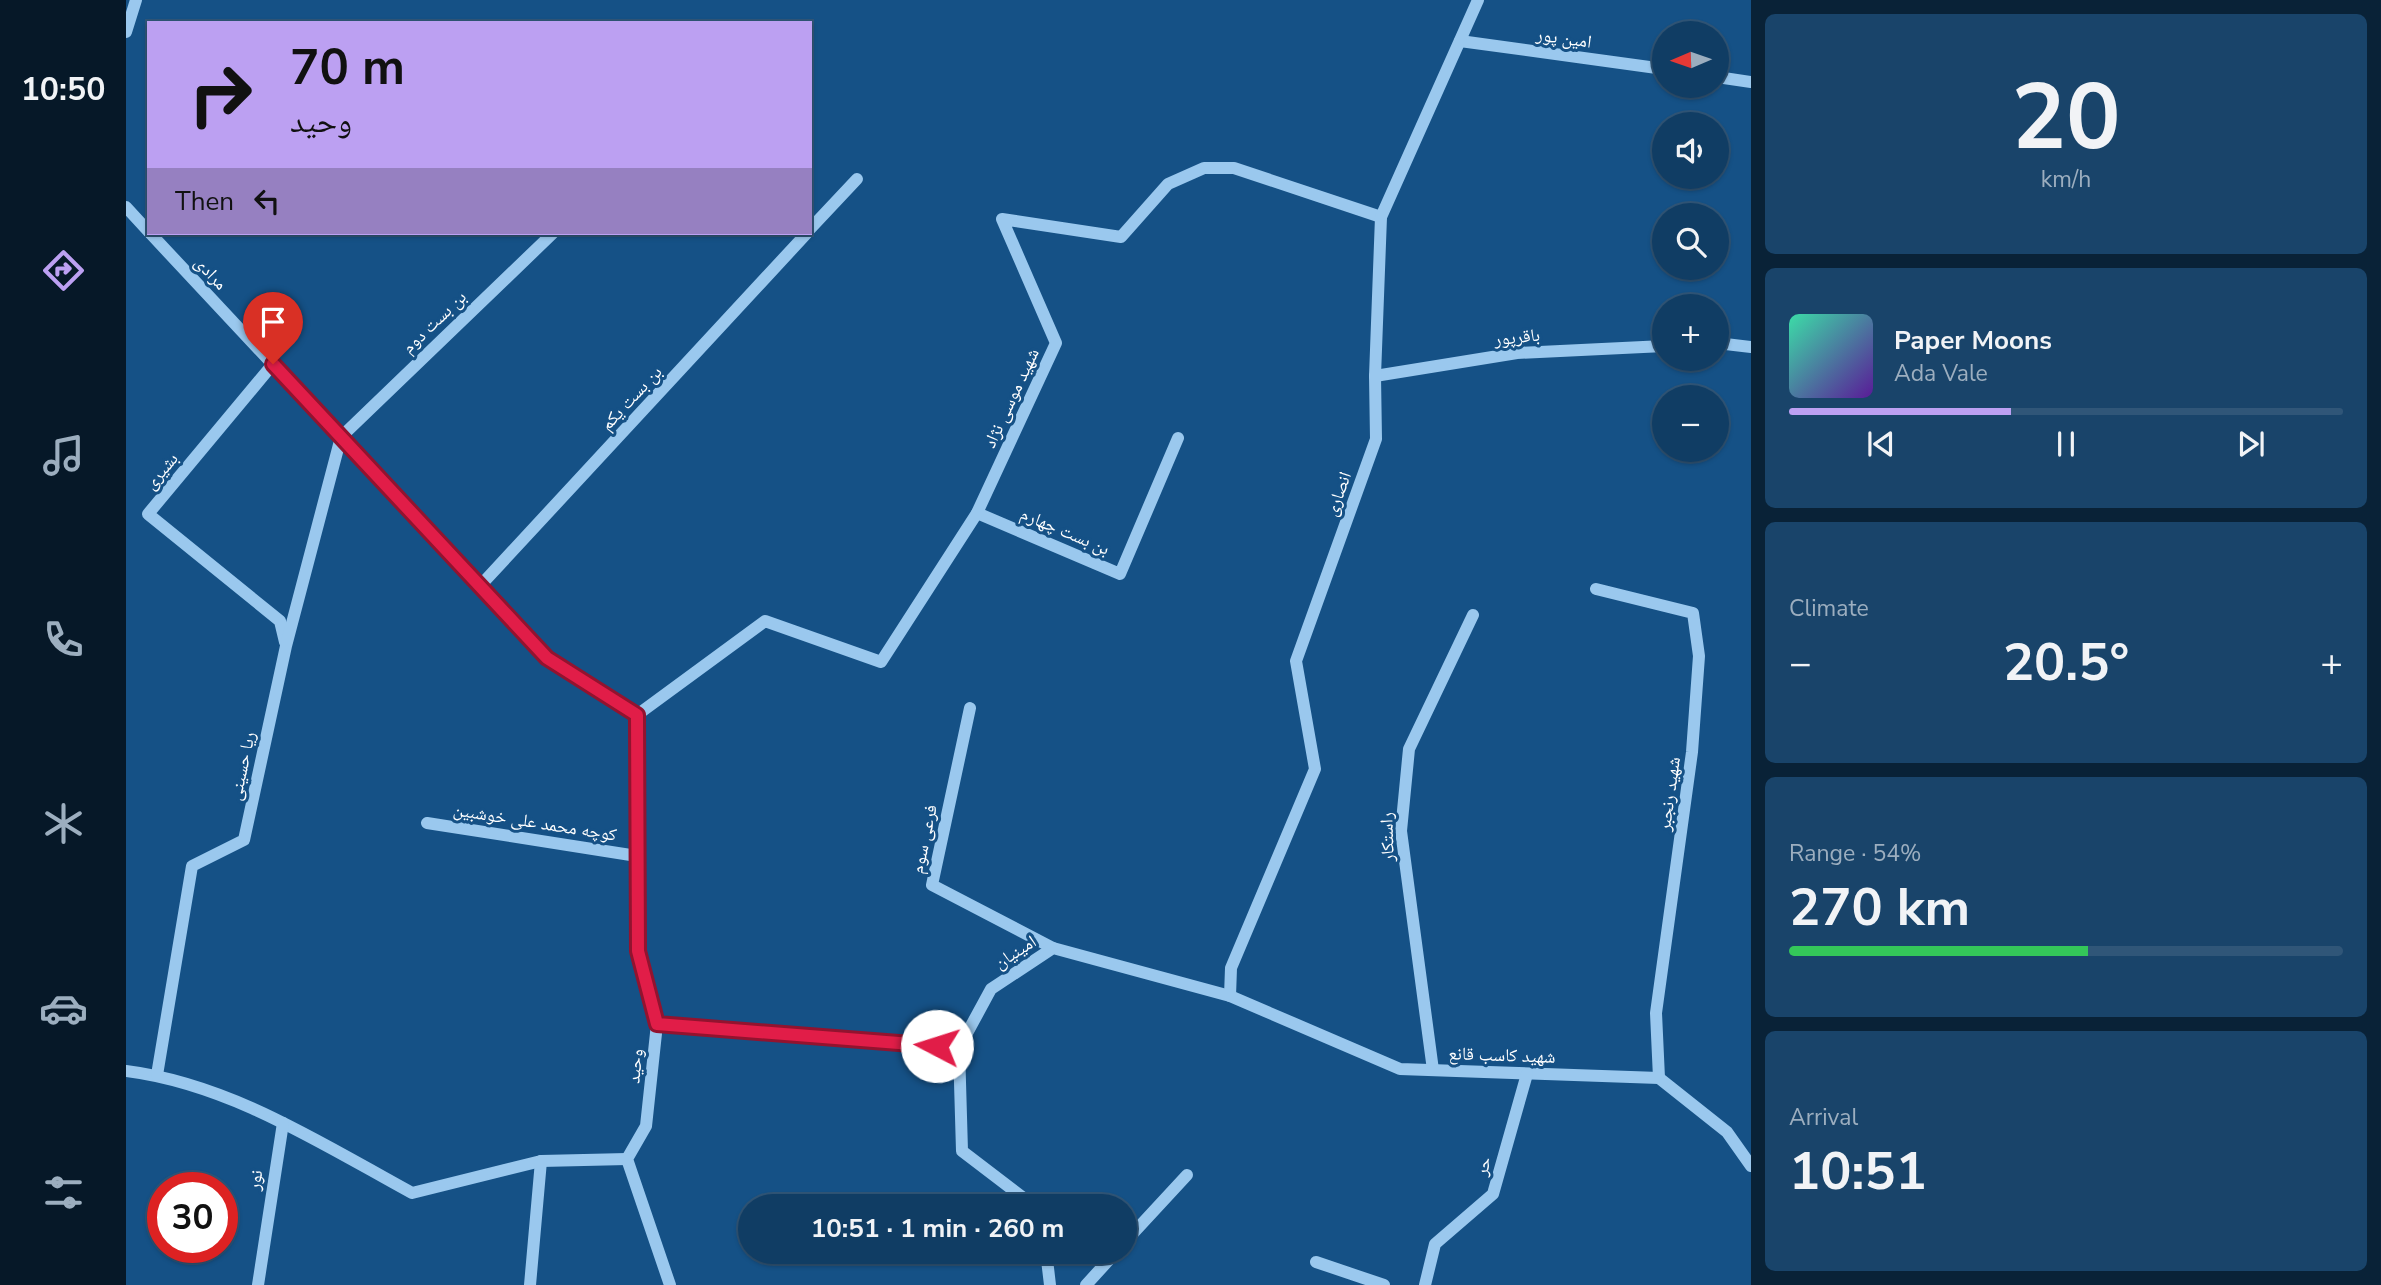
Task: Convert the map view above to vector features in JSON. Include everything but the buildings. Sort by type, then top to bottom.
[{"type":"street","points":[[126,32],[136,0]]},
{"type":"street","name":"انصاری","points":[[1230,996],[1231,968],[1315,769],[1296,660],[1376,439],[1375,376],[1381,217],[1478,0]]},
{"type":"street","name":"امین پور","points":[[1460,41],[1652,67]]},
{"type":"street","points":[[1729,79],[1751,82]]},
{"type":"street","name":"شهید موسی نژاد","points":[[637,715],[765,621],[881,662],[977,513],[1056,343],[1003,219],[1121,237],[1168,184],[1203,168],[1234,168],[1381,217]]},
{"type":"street","name":"بن بست یکم","points":[[812,228],[857,179]]},
{"type":"street","name":"مرادی","points":[[126,207],[147,230]]},
{"type":"street","name":"مرادی","points":[[152,235],[547,658],[637,715]]},
{"type":"street","name":"بن بست دوم","points":[[341,437],[551,235]]},
{"type":"street","name":"بن بست یکم","points":[[480,586],[805,235]]},
{"type":"street","points":[[1729,344],[1751,347]]},
{"type":"street","name":"باقرپور","points":[[1375,376],[1517,353],[1652,347]]},
{"type":"street","name":"بشیری","points":[[273,364],[148,514],[280,621],[286,646]]},
{"type":"street","name":"ریا حسینی","points":[[157,1075],[192,866],[244,840],[286,646],[341,437]]},
{"type":"street","name":"بن بست چهارم","points":[[977,513],[1121,574],[1178,438]]},
{"type":"street","name":"شهید رنجبر","points":[[1596,589],[1693,613],[1699,656],[1692,752],[1656,1013],[1659,1078]]},
{"type":"street","name":"راستکار","points":[[1433,1070],[1401,831],[1409,748],[1473,615]]},
{"type":"street","name":"فرعی سوم","points":[[970,708],[932,885],[1053,948]]},
{"type":"street","name":"وحید","points":[[627,1159],[646,1126],[657,1024],[638,951],[637,715]]},
{"type":"street","name":"کوچه محمد علی خوشبین","points":[[427,823],[637,856]]},
{"type":"street","name":"امینیان","points":[[959,1048],[991,989],[1053,948],[1230,996]]},
{"type":"street","name":"شهید کاسب قانع","points":[[1230,996],[1400,1069],[1659,1078]]},
{"type":"street","points":[[657,1024],[959,1048],[962,1151],[1018,1194]]},
{"type":"street","points":[[126,1071],[157,1075],[261,1111],[412,1193],[541,1161],[627,1159],[670,1285]]},
{"type":"street","name":"حر","points":[[1425,1285],[1434,1244],[1493,1194],[1527,1073]]},
{"type":"street","points":[[1659,1078],[1727,1132],[1751,1166]]},
{"type":"street","name":"نور","points":[[258,1285],[283,1123]]},
{"type":"street","points":[[530,1285],[541,1161]]},
{"type":"street","points":[[1137,1229],[1186,1175]]},
{"type":"street","points":[[1316,1262],[1384,1285]]},
{"type":"street","points":[[1048,1264],[1050,1285]]},
{"type":"street","points":[[1086,1285],[1105,1264]]},
{"type":"route","points":[[273,364],[547,658],[637,715],[638,951],[657,1024],[937,1046]]}]
